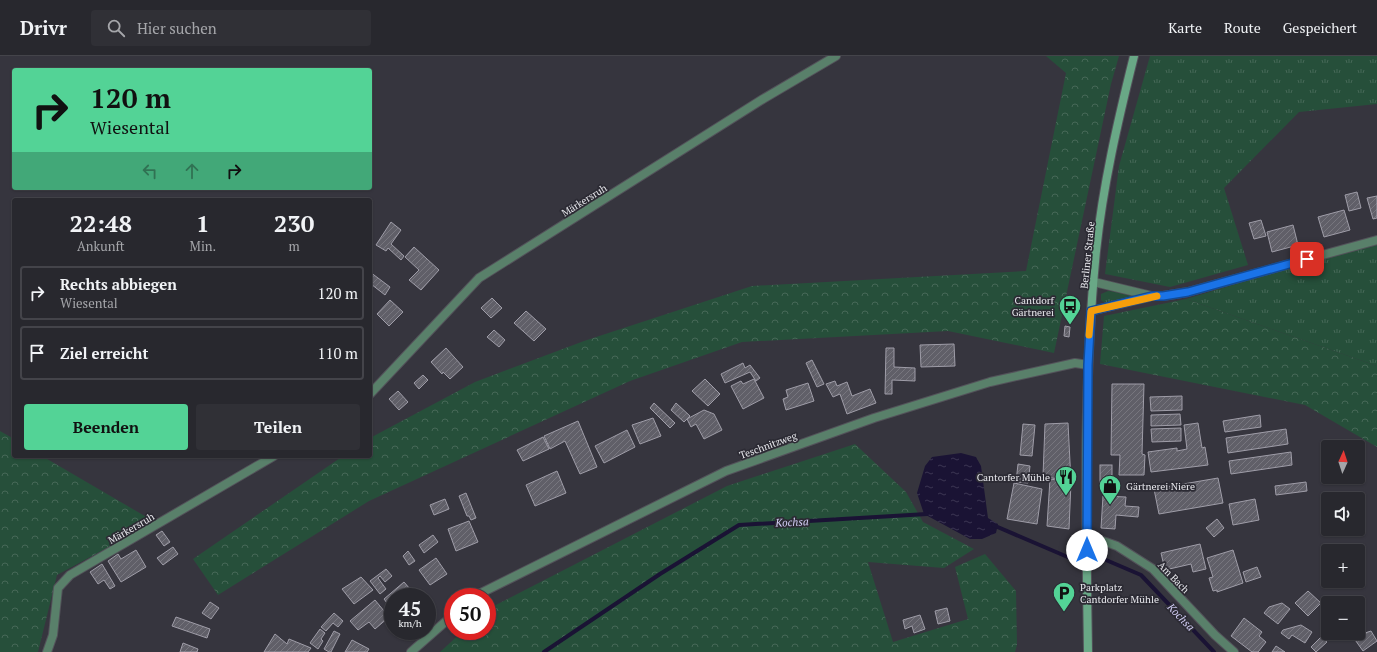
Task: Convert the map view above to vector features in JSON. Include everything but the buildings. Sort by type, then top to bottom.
[{"type":"main road","name":"Berliner Straße","points":[[1088,652],[1086,535],[1088,365],[1091,311],[1096,251],[1106,179],[1134,56]]},
{"type":"street","name":"Märkersruh","points":[[372,392],[479,278],[756,103],[836,56]]},
{"type":"street","points":[[1094,282],[1152,296],[1163,296],[1188,292],[1377,240]]},
{"type":"street","points":[[1091,311],[1152,296]]},
{"type":"street","name":"Teschnitzweg","points":[[491,588],[726,471],[874,418],[990,382],[1075,364],[1088,365]]},
{"type":"street","name":"Märkersruh","points":[[47,652],[53,635],[58,588],[70,575],[271,458]]},
{"type":"street","name":"Am Bach","points":[[1086,535],[1117,546],[1153,569],[1215,635],[1234,652]]},
{"type":"street","points":[[411,652],[444,623]]},
{"type":"green space","points":[[1046,56],[1119,56],[1111,84],[1054,353],[948,331],[742,342],[630,381],[369,501],[218,595],[193,559],[340,458],[372,458],[372,437],[475,382],[584,341],[752,286],[1026,271],[1066,73]]},
{"type":"green space","points":[[1150,56],[1377,56],[1377,104],[1299,112],[1224,188],[1248,265],[1170,287],[1105,274],[1119,166]]},
{"type":"green space","points":[[1377,242],[1377,366],[1186,299]]},
{"type":"green space","points":[[1108,291],[1131,293],[1132,298],[1105,303],[1101,300],[1101,294]]},
{"type":"green space","points":[[1186,299],[1377,366],[1377,447],[1305,405],[1100,364],[1104,316]]},
{"type":"green space","points":[[0,431],[12,438],[12,458],[45,458],[155,522],[57,575],[38,652],[0,652]]},
{"type":"green space","points":[[855,444],[906,492],[923,522],[974,549],[944,568],[868,562],[893,642],[968,619],[955,567],[985,554],[1016,591],[1017,645],[1015,652],[440,652],[453,640],[496,640],[496,605],[727,486]]},
{"type":"water","points":[[961,453],[976,457],[981,466],[988,518],[998,524],[996,533],[982,539],[970,539],[924,514],[917,493],[925,466],[932,457]]},
{"type":"waterway","name":"Kochsa","points":[[544,652],[660,574],[739,525],[927,514]]},
{"type":"waterway","name":"Kochsa","points":[[993,525],[1070,558]]},
{"type":"waterway","name":"Kochsa","points":[[1106,560],[1141,575],[1214,652]]},
{"type":"slow traffic","points":[[1089,335],[1091,311],[1157,296]]},
{"type":"place","name":"Cantdorf Gärtnerei","points":[[1070,326]]},
{"type":"place","name":"Cantorfer Mühle","points":[[1066,496]]},
{"type":"place","name":"Gärtnerei Niere","points":[[1110,506]]},
{"type":"place","name":"Parkplatz Cantdorfer Mühle","points":[[1064,612]]},
{"type":"route","points":[[1087,550],[1088,365],[1091,311],[1152,296],[1163,296],[1188,292],[1307,259]]}]
